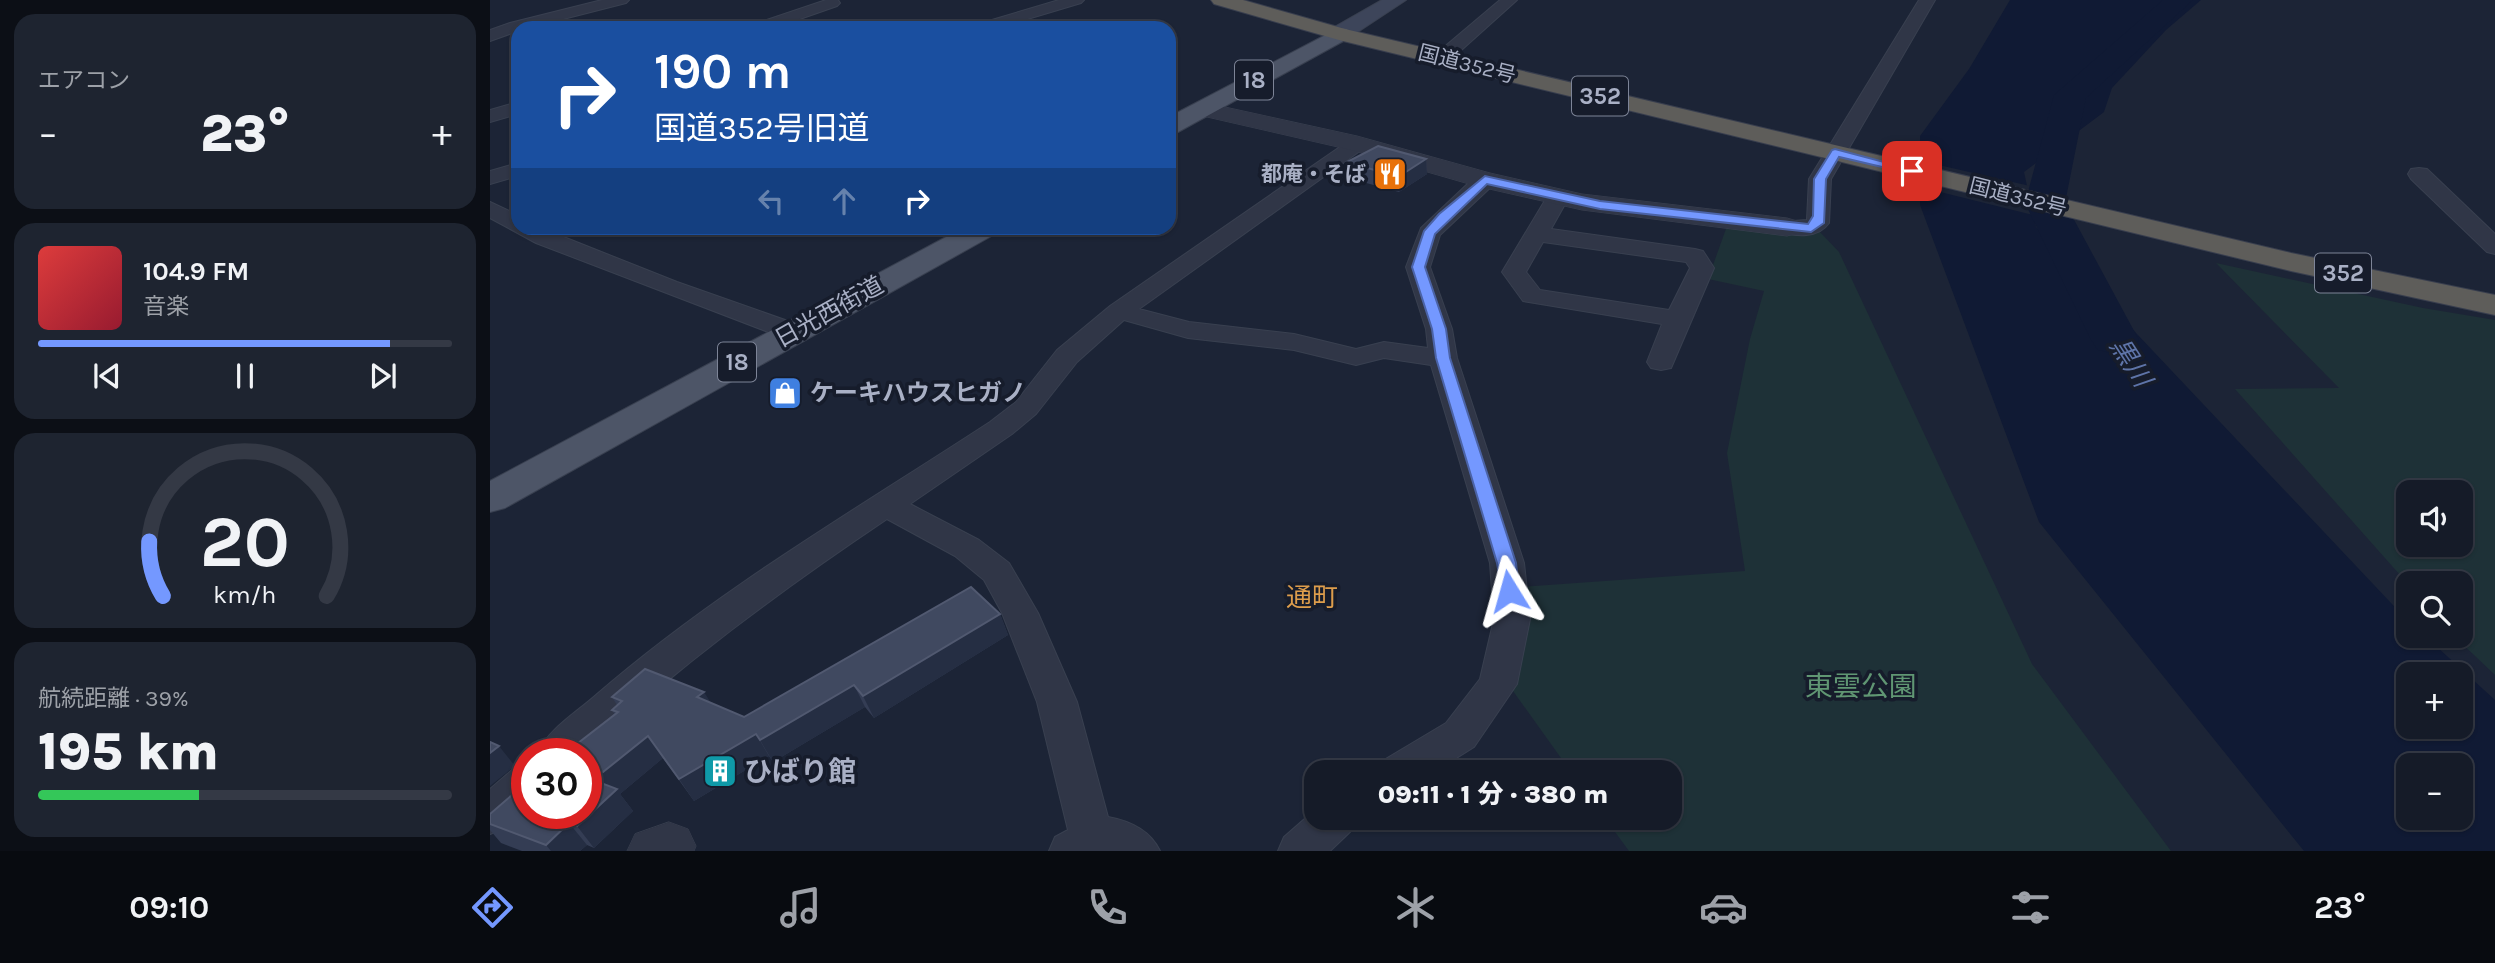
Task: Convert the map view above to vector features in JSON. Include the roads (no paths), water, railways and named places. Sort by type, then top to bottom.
[{"type":"highway","name":"352","points":[[1222,0],[1339,34]]},
{"type":"highway","name":"国道352号","points":[[1339,34],[2192,238],[2363,278],[2495,305]]},
{"type":"main road","points":[[1339,34],[1396,0]]},
{"type":"main road","name":"18","points":[[1176,123],[1339,34]]},
{"type":"main road","name":"日光西街道","points":[[490,498],[971,235]]},
{"type":"street","points":[[536,21],[618,0]]},
{"type":"street","points":[[1005,21],[1076,0]]},
{"type":"street","points":[[1442,58],[1509,0]]},
{"type":"street","points":[[1202,109],[1357,144],[1485,180],[1558,197],[1617,207],[1811,228],[1818,223],[1820,179],[1848,156],[1927,0]]},
{"type":"street","points":[[779,21],[832,3]]},
{"type":"street","points":[[490,36],[511,28]]},
{"type":"street","points":[[490,116],[511,110]]},
{"type":"street","points":[[575,738],[652,670],[725,615],[1001,428],[1026,408],[1067,356],[1119,311],[1357,144]]},
{"type":"street","points":[[490,178],[511,171]]},
{"type":"street","points":[[2419,174],[2495,247]]},
{"type":"street","points":[[1419,760],[1460,735],[1498,684],[1512,619],[1507,563],[1443,358],[1439,329],[1418,267],[1429,233],[1485,180]]},
{"type":"street","points":[[1558,197],[1514,272],[1532,296],[1677,319]]},
{"type":"street","points":[[490,209],[511,220]]},
{"type":"street","points":[[1536,234],[1695,256],[1702,268],[1677,319],[1661,362]]},
{"type":"street","points":[[538,235],[668,288],[793,332]]},
{"type":"street","points":[[1119,311],[1188,330],[1294,342],[1356,357],[1384,350],[1443,358]]},
{"type":"street","points":[[886,505],[967,548],[998,572],[1020,613],[1057,702],[1086,846],[1117,836],[1138,851]]},
{"type":"street","points":[[490,815],[511,796]]},
{"type":"street","points":[[1300,851],[1323,830]]},
{"type":"water","points":[[2010,0],[2201,0],[2166,30],[2112,88],[2104,112],[2024,172],[2036,227],[2396,608],[2396,648],[2438,648],[2453,662],[2396,662],[2396,739],[2473,739],[2473,680],[2495,700],[2495,851],[2304,851],[2039,522],[1920,205],[1920,136],[1969,69]]},
{"type":"waterway","name":"黒川","points":[[2115,340],[2045,203],[2070,95],[2179,0]]},
{"type":"place","name":"都庵・そば","points":[[1390,174]]},
{"type":"place","name":"ケーキハウスヒガノ","points":[[785,393]]},
{"type":"place","name":"ひばり館","points":[[720,771]]},
{"type":"district","name":"通町","points":[[1312,597]]},
{"type":"park label","name":"東雲公園","points":[[1861,686]]}]
